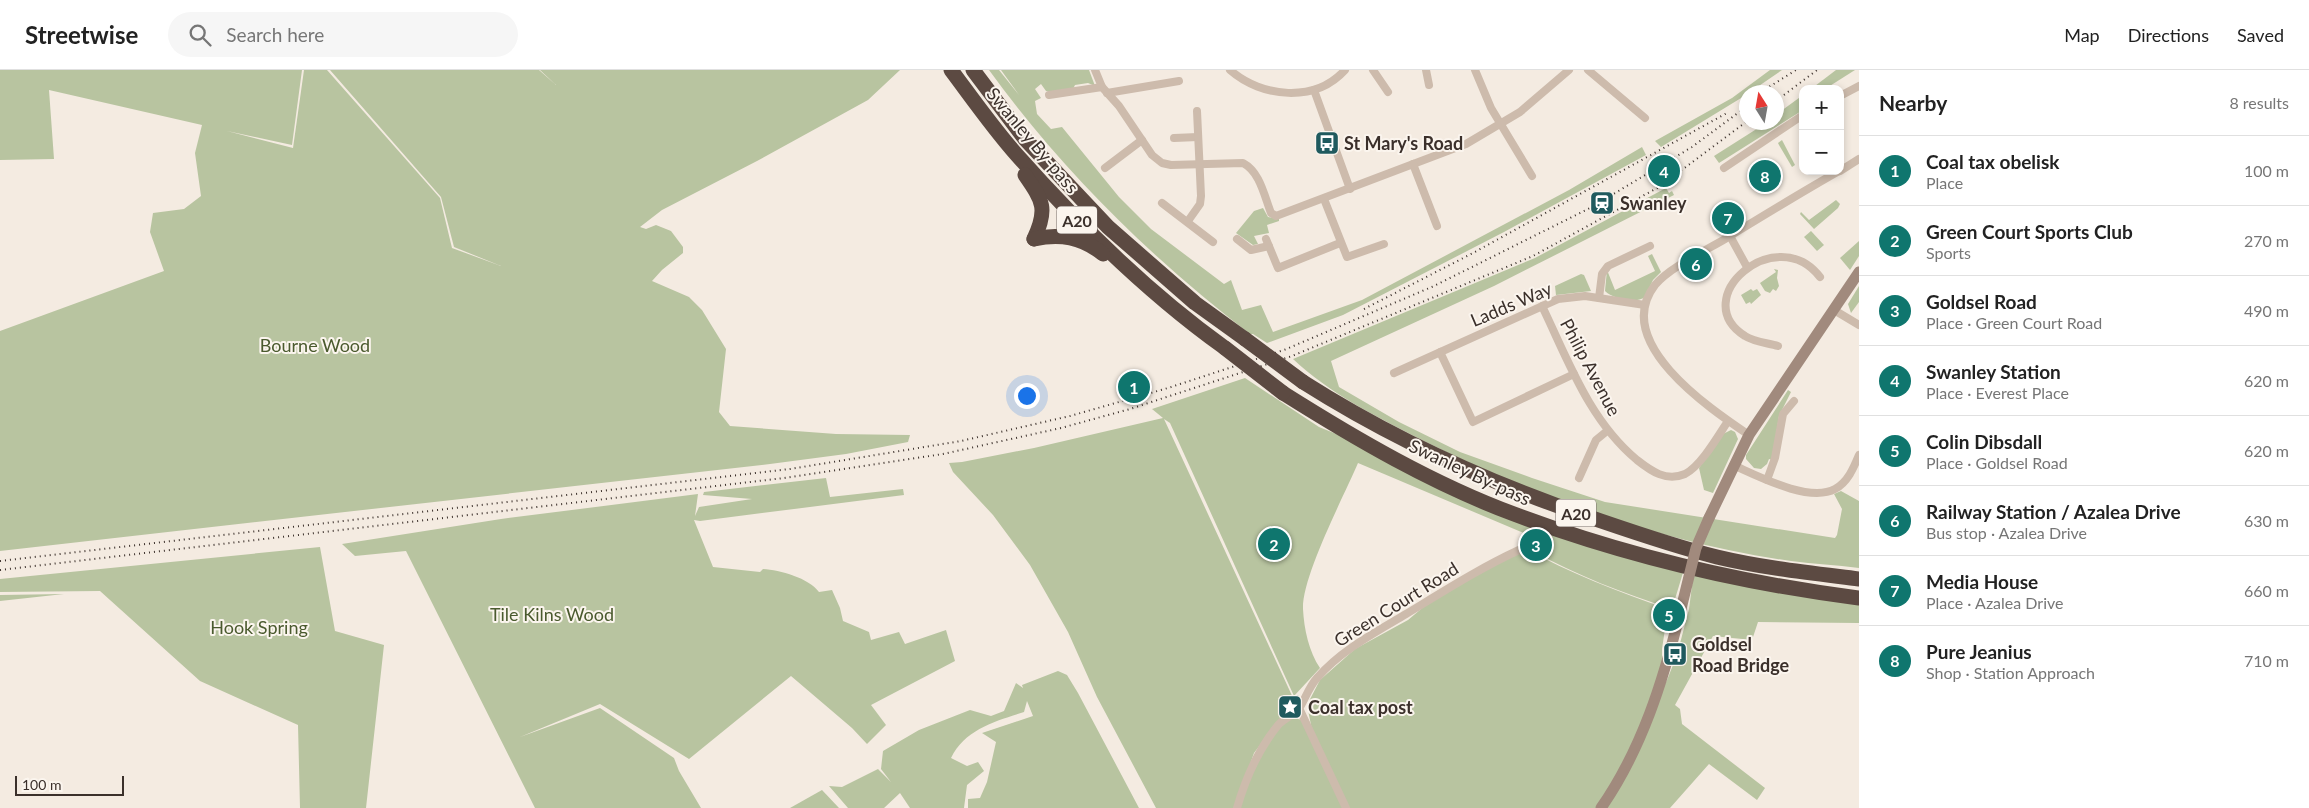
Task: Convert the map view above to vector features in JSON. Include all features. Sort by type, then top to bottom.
[{"type":"highway","name":"Swanley By-pass","points":[[951,70],[1015,153],[1100,244],[1220,345],[1283,393],[1332,424],[1450,487],[1530,520],[1593,542],[1656,561],[1788,589],[1859,598]]},
{"type":"highway","name":"Swanley By-pass","points":[[973,70],[1025,139],[1108,227],[1195,304],[1308,385],[1384,430],[1514,491],[1662,542],[1718,557],[1788,570],[1859,579]]},
{"type":"highway","points":[[972,96],[1040,197],[1043,221],[1034,239],[1062,235],[1094,247],[1194,331],[1220,345]]},
{"type":"main road","points":[[1601,808],[1638,745],[1662,677],[1694,556],[1733,464],[1749,435],[1859,272]]},
{"type":"street","points":[[1095,70],[1105,90],[1152,155],[1162,163],[1238,162],[1251,167],[1271,213],[1276,216],[1466,144],[1502,125],[1536,100],[1568,70]]},
{"type":"street","points":[[1230,70],[1256,87],[1289,94],[1314,90],[1330,82],[1345,70]]},
{"type":"street","points":[[1373,70],[1388,92]]},
{"type":"street","points":[[1426,70],[1429,85]]},
{"type":"street","points":[[1475,70],[1483,93],[1532,176]]},
{"type":"street","points":[[1588,70],[1644,118]]},
{"type":"street","points":[[1049,95],[1179,81]]},
{"type":"street","points":[[1844,94],[1859,86]]},
{"type":"street","points":[[1314,90],[1350,189]]},
{"type":"street","points":[[1188,221],[1200,204],[1198,112]]},
{"type":"street","points":[[1724,168],[1799,119]]},
{"type":"street","points":[[1174,138],[1198,137]]},
{"type":"street","points":[[1105,168],[1142,140]]},
{"type":"street","points":[[1844,168],[1859,159]]},
{"type":"street","points":[[1413,164],[1437,226]]},
{"type":"street","points":[[1749,435],[1691,392],[1662,361],[1654,350],[1644,326],[1645,305],[1650,292],[1665,276],[1833,175]]},
{"type":"street","points":[[1324,199],[1347,257],[1384,244]]},
{"type":"street","points":[[1162,203],[1213,242]]},
{"type":"street","points":[[1730,236],[1747,267]]},
{"type":"street","points":[[1237,240],[1251,250],[1268,242],[1278,268],[1340,243]]},
{"type":"street","points":[[1599,298],[1602,274],[1608,266],[1650,246]]},
{"type":"street","points":[[1778,346],[1748,338],[1737,331],[1728,315],[1727,294],[1731,285],[1747,267],[1769,259],[1791,257],[1811,266],[1820,277]]},
{"type":"street","name":"Ladds Way","points":[[1394,374],[1542,306],[1569,296],[1599,298],[1645,305]]},
{"type":"street","name":"Philip Avenue","points":[[1542,306],[1591,406],[1608,430],[1644,466],[1663,476],[1669,477],[1685,474],[1692,469],[1728,421]]},
{"type":"street","points":[[1834,310],[1859,325]]},
{"type":"street","points":[[1440,352],[1473,422],[1574,374]]},
{"type":"street","points":[[1767,480],[1775,458],[1783,414],[1794,401]]},
{"type":"street","points":[[1579,478],[1596,440],[1608,430]]},
{"type":"street","points":[[1733,464],[1767,480],[1803,491],[1827,491],[1836,489],[1845,481],[1859,454]]},
{"type":"street","name":"Green Court Road","points":[[1299,708],[1317,677],[1359,643],[1486,565],[1519,550]]},
{"type":"street","points":[[1237,808],[1252,765],[1263,744],[1281,722],[1299,708],[1346,808]]},
{"type":"green space","name":"Bourne Wood","points":[[0,70],[302,70],[292,145],[227,131],[293,148],[304,70],[327,70],[440,198],[452,248],[501,266],[454,247],[441,197],[330,70],[539,70],[556,85],[540,70],[900,70],[868,100],[757,161],[662,210],[640,227],[646,229],[656,225],[671,231],[683,247],[683,253],[652,281],[689,297],[702,310],[726,349],[719,412],[730,426],[836,434],[910,435],[908,442],[846,454],[770,464],[0,551],[0,331],[164,271],[150,232],[153,213],[184,209],[201,196],[195,153],[202,125],[49,90],[54,159],[0,160]]},
{"type":"green space","points":[[989,70],[999,70],[1019,95],[1001,70],[1089,70],[1095,86],[1088,83],[1075,85],[1073,89],[1050,92],[1046,91],[1041,84],[1035,89],[1041,98],[1035,101],[1037,114],[1051,129],[1062,127],[1119,197],[1151,229],[1224,284],[1231,280],[1242,310],[1261,305],[1273,332],[1362,300],[1569,190],[1642,147],[1646,155],[1504,232],[1343,315],[1267,343],[1250,334],[1213,305],[1143,244],[1078,178],[1047,143]]},
{"type":"green space","points":[[1770,70],[1782,70],[1760,85],[1750,85]]},
{"type":"green space","points":[[1836,70],[1855,70],[1831,85],[1816,85]]},
{"type":"green space","points":[[1739,93],[1739,99],[1661,147],[1655,141]]},
{"type":"green space","points":[[1799,98],[1799,113],[1784,122],[1784,109]]},
{"type":"green space","points":[[1755,130],[1771,130],[1719,163],[1714,156]]},
{"type":"green space","points":[[1782,140],[1795,165],[1792,167],[1778,143]]},
{"type":"green space","points":[[1666,188],[1669,193],[1672,191],[1674,195],[1494,286],[1331,361],[1339,387],[1399,422],[1460,452],[1605,502],[1835,538],[1842,509],[1834,494],[1841,491],[1859,501],[1859,568],[1791,561],[1695,543],[1601,515],[1554,498],[1508,480],[1386,422],[1322,383],[1293,359],[1535,258]]},
{"type":"green space","points":[[1836,200],[1840,204],[1838,208],[1814,229],[1800,214],[1801,212],[1809,220]]},
{"type":"green space","points":[[1263,208],[1268,217],[1279,219],[1279,221],[1267,225],[1269,233],[1254,236],[1258,244],[1253,245],[1236,233],[1254,211]]},
{"type":"green space","points":[[1811,231],[1824,245],[1817,251],[1804,237]]},
{"type":"green space","points":[[1859,241],[1859,256],[1850,270],[1840,258]]},
{"type":"green space","points":[[1652,254],[1661,272],[1653,280],[1645,297],[1636,300],[1625,300],[1605,291],[1607,270],[1615,290],[1655,271],[1648,256]]},
{"type":"green space","points":[[1774,269],[1778,270],[1779,286],[1776,291],[1773,289],[1770,293],[1765,291],[1760,283],[1776,272]]},
{"type":"green space","points":[[1581,274],[1584,275],[1591,291],[1556,295],[1555,286]]},
{"type":"green space","points":[[1859,286],[1859,302],[1851,313],[1848,304]]},
{"type":"green space","points":[[1751,289],[1753,291],[1757,289],[1761,295],[1751,304],[1750,302],[1746,304],[1741,295]]},
{"type":"green space","points":[[1245,378],[1319,427],[1386,454],[1450,487],[1685,566],[1672,609],[1584,576],[1533,551],[1526,534],[1358,463],[1316,557],[1305,595],[1303,609],[1306,632],[1310,648],[1320,668],[1294,696],[1170,423],[1164,419],[1294,700],[1254,753],[1235,808],[1156,808],[1097,697],[1068,632],[1030,565],[993,515],[953,472],[949,463],[1034,448],[1163,418],[1152,409]]},
{"type":"green space","points":[[1788,390],[1791,392],[1779,416],[1772,460],[1769,459],[1767,464],[1761,469],[1754,468],[1746,459],[1746,455]]},
{"type":"green space","points":[[1731,430],[1735,432],[1738,439],[1713,493],[1704,490],[1699,468],[1723,434]]},
{"type":"green space","name":"Tile Kilns Wood","points":[[826,478],[830,497],[903,489],[904,495],[700,521],[694,520],[713,567],[760,572],[763,569],[778,571],[801,579],[819,592],[832,590],[840,608],[843,621],[869,632],[871,640],[899,632],[905,644],[946,630],[955,661],[871,705],[886,725],[867,744],[852,728],[791,676],[689,759],[600,704],[520,737],[600,708],[674,758],[679,771],[701,808],[535,808],[406,551],[355,556],[342,544],[501,519],[698,494],[695,516],[699,507],[752,499],[703,495],[704,492]]},
{"type":"green space","name":"Hook Spring","points":[[320,547],[335,631],[384,645],[366,808],[300,808],[298,725],[200,681],[100,591],[0,592],[0,579]]},
{"type":"green space","points":[[1524,548],[1594,582],[1668,609],[1662,649],[1662,677],[1648,715],[1600,808],[1346,808],[1314,740],[1307,705],[1320,680],[1355,649],[1408,620],[1439,594],[1486,566]]},
{"type":"green space","points":[[1694,570],[1859,598],[1859,623],[1758,622],[1752,640],[1713,636],[1675,705],[1680,709],[1682,724],[1765,788],[1757,800],[1709,764],[1670,808],[1602,808],[1667,680],[1677,655],[1689,609]]},
{"type":"green space","points":[[64,594],[0,601],[0,595]]},
{"type":"green space","points":[[1058,671],[1067,675],[1078,693],[1139,808],[968,808],[968,799],[980,798],[987,782],[996,742],[982,733],[1033,716],[1027,701],[1024,712],[992,723],[973,733],[964,740],[951,758],[967,766],[978,762],[984,771],[967,785],[964,808],[910,808],[900,793],[884,808],[848,808],[829,786],[842,787],[878,769],[891,782],[881,769],[883,751],[919,730],[970,710],[991,716],[1004,711],[1016,683],[1023,688],[1022,685]]},
{"type":"green space","points":[[1288,717],[1303,720],[1345,808],[1238,808],[1258,755]]},
{"type":"green space","points":[[822,790],[839,808],[790,808]]},
{"type":"railway","points":[[1772,85],[1796,70]]},
{"type":"railway","points":[[1784,95],[1817,70]]},
{"type":"railway","points":[[0,561],[790,469],[961,441],[1070,416],[1168,388],[1284,350],[1434,286],[1590,208],[1692,147],[1739,112]]},
{"type":"railway","points":[[1364,309],[1473,253],[1727,113]]},
{"type":"railway","points":[[0,570],[784,478],[943,454],[1061,428],[1130,409],[1292,356],[1533,256],[1659,187],[1739,127]]},
{"type":"place","name":"St Mary's Road","points":[[1327,143]]},
{"type":"place","name":"Swanley Station","points":[[1664,171]]},
{"type":"place","name":"Pure Jeanius","points":[[1765,176]]},
{"type":"place","name":"Swanley","points":[[1602,203]]},
{"type":"place","name":"Media House","points":[[1728,218]]},
{"type":"place","name":"Railway Station / Azalea Drive","points":[[1696,264]]},
{"type":"place","name":"Coal tax obelisk","points":[[1134,387]]},
{"type":"place","name":"Green Court Sports Club","points":[[1274,544]]},
{"type":"place","name":"Goldsel Road","points":[[1536,545]]},
{"type":"place","name":"Colin Dibsdall","points":[[1669,615]]},
{"type":"place","name":"Goldsel Road Bridge","points":[[1675,654]]},
{"type":"place","name":"Coal tax post","points":[[1290,707]]}]
